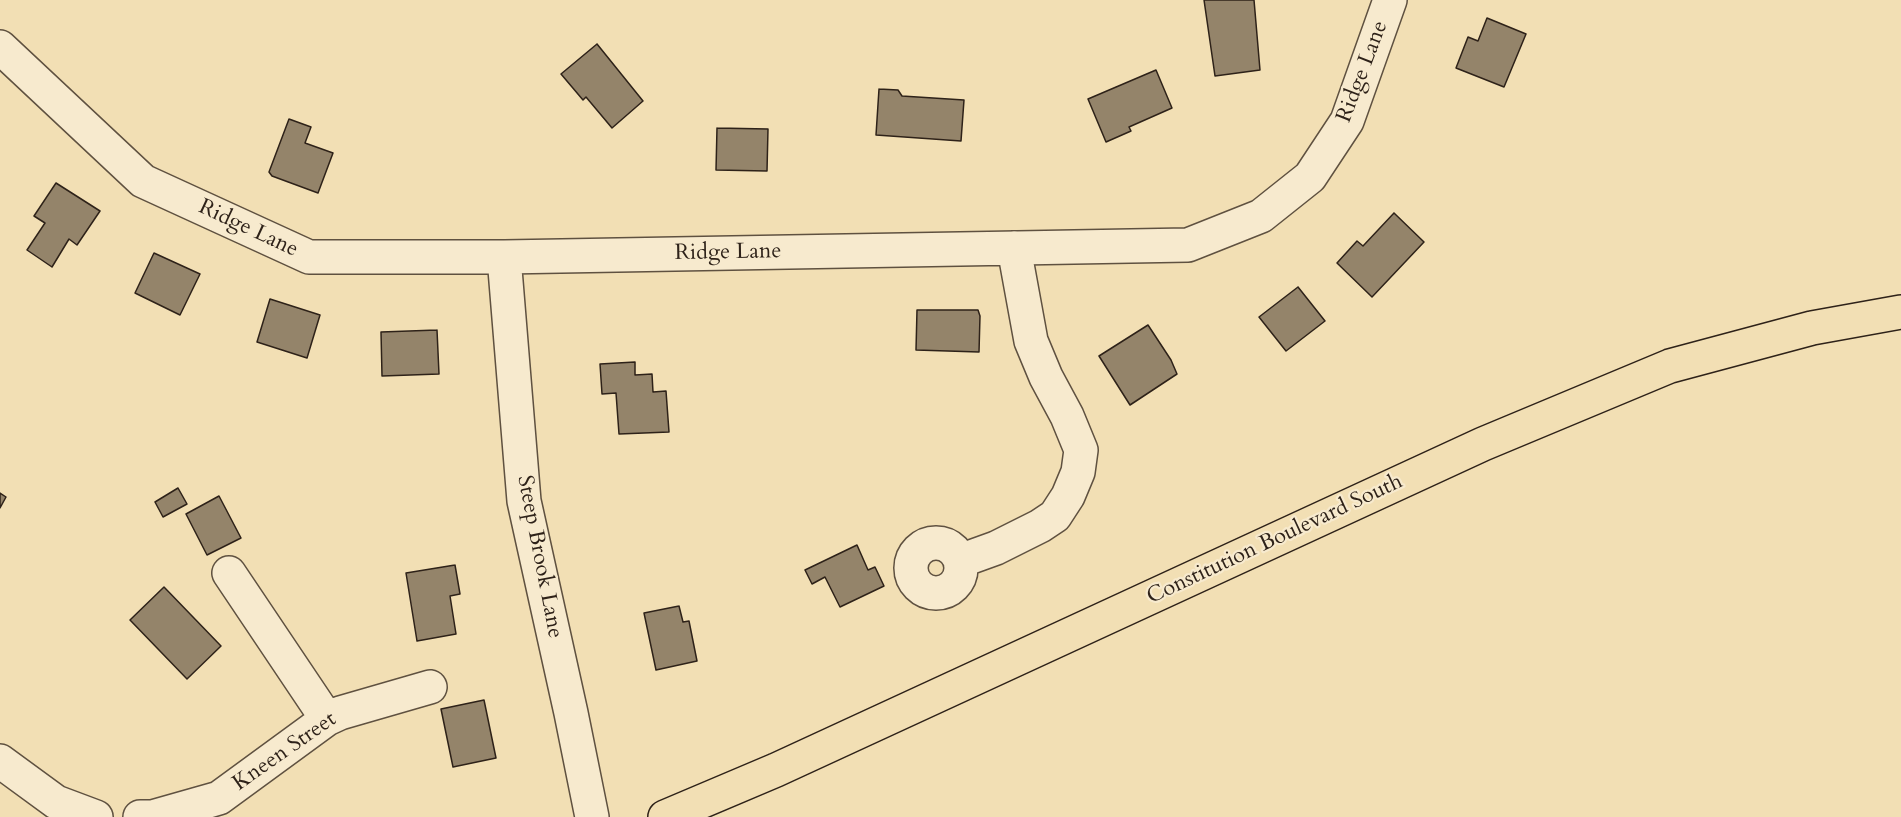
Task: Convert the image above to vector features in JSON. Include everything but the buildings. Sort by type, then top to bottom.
[{"type":"main road","name":"Constitution Boulevard South","points":[[665,817],[776,770],[1483,444],[1670,366],[1812,328],[1901,312]]},
{"type":"street","name":"Ridge Lane","points":[[0,47],[143,181],[309,257],[504,257],[1188,245],[1261,216],[1310,177],[1347,120],[1390,0]]},
{"type":"street","points":[[960,561],[996,548],[1055,516],[1078,472],[1081,450],[1031,341],[1014,248]]},
{"type":"street","name":"Steep Brook Lane","points":[[504,257],[524,501],[592,817]]},
{"type":"street","points":[[229,573],[327,719]]},
{"type":"street","name":"Kneen Street","points":[[141,817],[152,817],[219,798],[327,719],[340,713],[430,687]]},
{"type":"street","points":[[0,761],[56,802],[96,817]]}]
